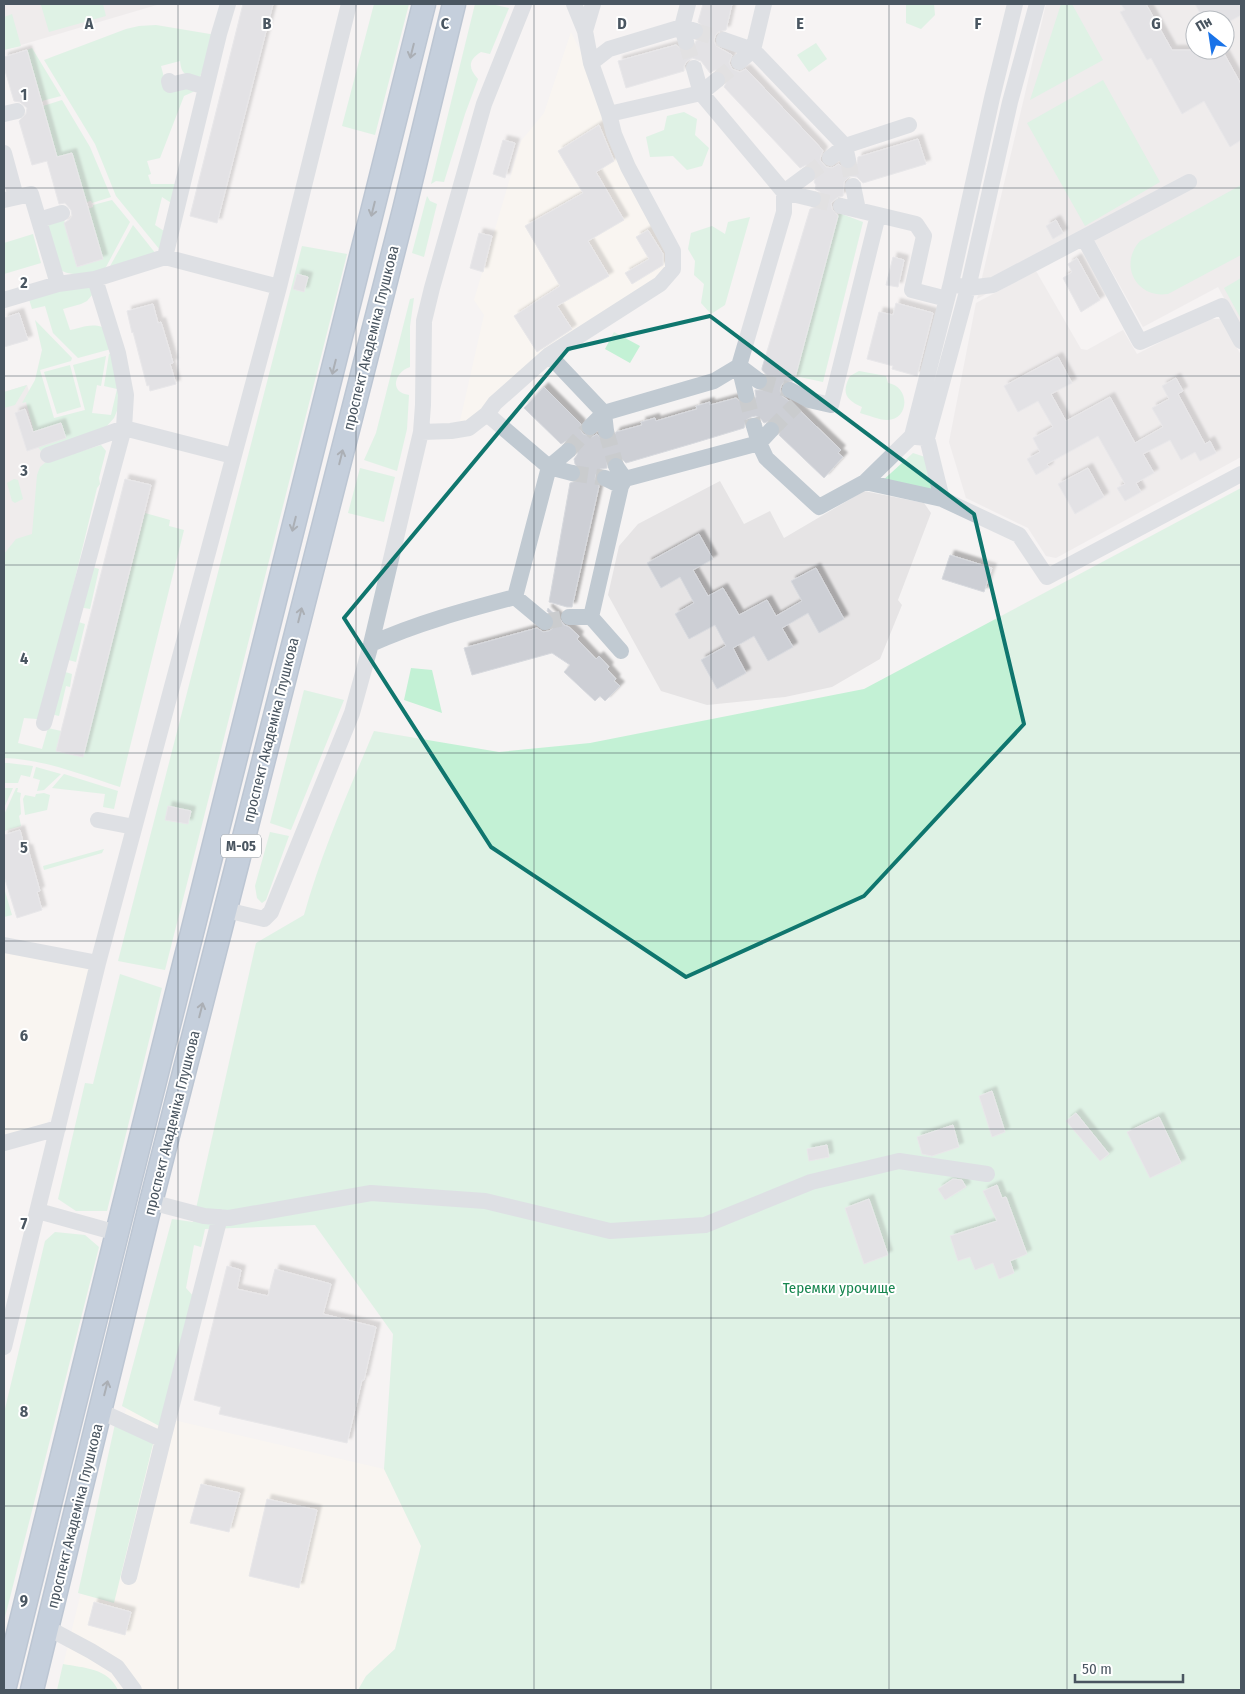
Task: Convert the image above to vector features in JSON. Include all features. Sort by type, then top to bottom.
[{"type":"highway","name":"проспект Академіка Глушкова","points":[[4,1690],[424,4]]},
{"type":"highway","name":"проспект Академіка Глушкова","points":[[32,1690],[151,1202],[404,210],[454,4]]},
{"type":"street","points":[[165,257],[228,4]]},
{"type":"street","points":[[4,1346],[98,963],[279,287],[349,4]]},
{"type":"street","points":[[226,910],[264,919],[271,912],[352,713],[371,644],[421,432],[424,321],[432,288],[484,104],[524,4]]},
{"type":"street","points":[[421,432],[469,428],[487,414],[495,403],[549,355],[660,284],[673,269],[673,251],[628,167],[614,134],[591,62],[584,31],[574,4]]},
{"type":"street","points":[[584,31],[593,4]]},
{"type":"street","points":[[591,62],[609,49],[688,34],[688,4]]},
{"type":"street","points":[[739,62],[753,50],[764,4]]},
{"type":"street","points":[[942,499],[919,437],[947,299],[1015,4]]},
{"type":"street","points":[[754,426],[766,458],[819,508],[865,482],[919,437],[968,288],[1010,102],[1037,4]]},
{"type":"street","points":[[724,40],[753,50],[847,153]]},
{"type":"street","points":[[694,68],[701,93],[784,192],[813,199]]},
{"type":"street","points":[[609,114],[701,93],[716,80]]},
{"type":"street","points":[[169,81],[170,85],[187,81],[206,87]]},
{"type":"street","points":[[830,158],[847,153],[909,125]]},
{"type":"street","points":[[4,153],[10,199],[31,194],[58,284]]},
{"type":"street","points":[[784,192],[807,175]]},
{"type":"street","points":[[951,283],[968,288],[993,285],[1189,182]]},
{"type":"street","points":[[853,186],[858,210]]},
{"type":"street","points":[[746,395],[739,366],[784,212],[784,192]]},
{"type":"street","points":[[841,206],[916,224],[924,236],[912,290],[947,299]]},
{"type":"street","points":[[39,220],[62,213]]},
{"type":"street","points":[[798,399],[831,405],[878,215]]},
{"type":"street","points":[[1084,238],[1140,342],[1222,306],[1241,341]]},
{"type":"street","points":[[4,300],[58,284],[95,279],[165,257],[279,287]]},
{"type":"street","points":[[44,723],[124,428],[126,395],[118,353],[95,279]]},
{"type":"street","points":[[549,355],[604,413]]},
{"type":"street","points":[[739,366],[759,381]]},
{"type":"street","points":[[604,413],[714,381],[739,366]]},
{"type":"street","points":[[598,429],[604,413]]},
{"type":"street","points":[[487,414],[549,467],[572,473]]},
{"type":"street","points":[[48,455],[124,428],[233,456]]},
{"type":"street","points":[[605,478],[621,477],[759,443],[770,430]]},
{"type":"street","points":[[515,598],[549,467],[568,451]]},
{"type":"street","points":[[865,482],[942,499],[1019,535],[1047,577],[1241,474]]},
{"type":"street","points":[[591,617],[621,477]]},
{"type":"street","points":[[371,644],[398,632],[446,616],[515,598]]},
{"type":"street","points":[[515,598],[545,622]]},
{"type":"street","points":[[569,617],[591,617],[622,651]]},
{"type":"street","points":[[98,820],[134,827]]},
{"type":"street","points":[[4,945],[98,963]]},
{"type":"street","points":[[4,1143],[58,1128]]},
{"type":"street","points":[[151,1202],[204,1216],[229,1218],[371,1193],[485,1201],[610,1231],[705,1225],[811,1182],[898,1161],[987,1174]]},
{"type":"street","points":[[38,1211],[117,1232]]},
{"type":"street","points":[[129,1576],[220,1217]]},
{"type":"street","points":[[100,1411],[163,1440]]},
{"type":"street","points":[[48,1628],[117,1667],[134,1690]]},
{"type":"highlighted area","points":[[710,316],[974,514],[1024,724],[864,896],[686,977],[491,847],[344,618],[568,349]]},
{"type":"shaded area","points":[[4,4],[160,4],[4,50]]},
{"type":"shaded area","points":[[1046,4],[1241,4],[1241,329],[1218,287],[1143,327],[1092,236],[977,299]]},
{"type":"shaded area","points":[[571,32],[678,250],[675,277],[557,356],[457,434],[484,315],[474,300],[521,141],[544,113]]},
{"type":"shaded area","points":[[1036,271],[1081,349],[1087,350],[1123,330],[1137,354],[1206,319],[1221,319],[1241,355],[1241,457],[1056,558],[1046,556],[1028,528],[966,498],[949,442],[976,303]]},
{"type":"shaded area","points":[[27,385],[55,478],[4,666],[4,392]]},
{"type":"shaded area","points":[[720,481],[744,524],[770,511],[784,538],[864,491],[924,503],[931,513],[898,600],[902,605],[880,659],[832,687],[785,697],[707,705],[661,691],[608,595],[619,546],[638,524]]},
{"type":"shaded area","points":[[4,953],[85,965],[89,971],[54,1113],[47,1123],[4,1136]]},
{"type":"shaded area","points":[[126,1409],[384,1469],[421,1546],[395,1649],[366,1676],[358,1690],[57,1690]]},
{"type":"green space","points":[[103,4],[106,16],[49,32],[41,5]]},
{"type":"green space","points":[[374,4],[409,4],[375,135],[342,126]]},
{"type":"green space","points":[[475,4],[491,4],[509,8],[490,54],[481,52],[472,61],[472,71],[478,79],[444,182],[436,181],[431,184]]},
{"type":"green space","points":[[906,4],[934,4],[935,15],[921,29],[906,23]]},
{"type":"green space","points":[[1061,4],[1072,4],[1103,60],[1030,100]]},
{"type":"green space","points":[[12,14],[21,46],[4,50],[4,17]]},
{"type":"green space","points":[[156,25],[216,35],[200,77],[186,74],[182,70],[180,61],[161,66],[167,89],[182,85],[195,91],[184,96],[160,158],[147,161],[151,174],[148,175],[151,184],[178,184],[173,204],[162,197],[155,225],[167,233],[160,250],[116,196],[95,144],[44,60],[126,29]]},
{"type":"green space","points":[[816,43],[827,59],[809,72],[797,55]]},
{"type":"green space","points":[[32,48],[61,96],[42,101],[27,50]]},
{"type":"green space","points":[[1103,80],[1160,182],[1085,226],[1027,123]]},
{"type":"green space","points":[[62,100],[90,147],[111,197],[92,203],[91,201],[86,202],[57,157],[43,106]]},
{"type":"green space","points":[[684,112],[697,119],[695,135],[709,148],[702,166],[687,170],[673,156],[650,157],[646,137],[664,130],[667,116]]},
{"type":"green space","points":[[1241,185],[1241,255],[1168,294],[1157,294],[1147,291],[1140,286],[1131,270],[1131,260],[1134,250],[1140,241]]},
{"type":"green space","points":[[427,196],[430,201],[437,204],[424,257],[412,253]]},
{"type":"green space","points":[[112,200],[130,222],[106,267],[103,270],[85,274],[73,274],[62,271],[57,267],[48,223],[63,216],[77,267],[102,259],[88,209],[93,207],[93,205]]},
{"type":"green space","points":[[839,213],[863,222],[823,382],[795,376]]},
{"type":"green space","points":[[750,217],[725,305],[711,314],[701,303],[704,284],[694,275],[695,261],[688,249],[691,233],[712,226],[725,234],[728,222]]},
{"type":"green space","points":[[133,225],[156,254],[109,268]]},
{"type":"green space","points":[[33,234],[41,263],[4,274],[4,243]]},
{"type":"green space","points":[[302,246],[347,254],[165,970],[118,961]]},
{"type":"green space","points":[[1241,278],[1241,319],[1224,288]]},
{"type":"green space","points":[[90,283],[92,295],[87,301],[63,309],[70,330],[90,326],[102,327],[111,349],[78,358],[53,333],[45,306],[32,309],[28,296]]},
{"type":"green space","points":[[414,298],[410,326],[410,367],[400,373],[396,382],[398,390],[409,395],[407,429],[397,471],[364,460],[376,433],[410,299]]},
{"type":"green space","points":[[35,320],[72,358],[71,361],[40,370],[54,418],[85,410],[73,365],[106,356],[101,386],[97,385],[92,413],[111,415],[117,389],[104,386],[109,354],[112,353],[122,391],[114,418],[106,427],[41,451],[38,447],[26,402],[22,403],[35,380],[42,350]]},
{"type":"green space","points":[[614,332],[640,346],[630,363],[605,349]]},
{"type":"green space","points":[[70,365],[81,407],[57,414],[44,372]]},
{"type":"green space","points":[[859,371],[886,376],[888,383],[895,385],[900,390],[904,403],[900,415],[895,419],[887,420],[860,413],[862,407],[849,399],[846,391],[850,376]]},
{"type":"green space","points":[[27,385],[15,405],[4,408],[4,392]]},
{"type":"green space","points":[[101,445],[106,451],[99,478],[100,484],[97,488],[42,714],[37,719],[24,718],[18,743],[42,749],[48,728],[61,731],[56,751],[83,757],[145,513],[170,520],[169,526],[184,530],[120,787],[48,764],[4,758],[4,554],[16,539],[32,534],[37,475],[40,467],[46,462]]},
{"type":"green space","points":[[913,453],[925,457],[936,494],[881,482]]},
{"type":"green space","points":[[360,468],[395,477],[384,522],[348,513]]},
{"type":"green space","points":[[14,479],[18,480],[23,499],[15,503],[12,501],[7,483]]},
{"type":"green space","name":"Теремки урочище","points":[[1241,488],[1241,1690],[358,1690],[366,1676],[395,1649],[421,1546],[384,1469],[393,1334],[315,1225],[205,1229],[201,1247],[194,1245],[186,1288],[195,1298],[161,1427],[122,1406],[172,1219],[193,1222],[256,943],[304,915],[327,845],[374,731],[499,752],[590,743],[864,689]]},
{"type":"green space","points":[[89,566],[99,569],[90,609],[79,607]]},
{"type":"green space","points":[[75,621],[85,624],[76,662],[65,659]]},
{"type":"green space","points":[[411,668],[432,670],[442,713],[404,700]]},
{"type":"green space","points":[[62,671],[72,674],[70,687],[66,686],[59,716],[51,714]]},
{"type":"green space","points":[[304,690],[344,700],[291,830],[270,823]]},
{"type":"green space","points":[[4,763],[33,766],[30,777],[21,775],[18,783],[4,783]]},
{"type":"green space","points":[[36,767],[61,774],[44,790],[37,791],[40,780],[33,778]]},
{"type":"green space","points":[[64,774],[118,791],[114,809],[103,807],[105,794],[52,788]]},
{"type":"green space","points":[[4,788],[13,788],[4,808]]},
{"type":"green space","points":[[16,788],[18,788],[17,792],[21,793],[21,814],[19,816],[21,826],[4,831],[4,815]]},
{"type":"green space","points":[[44,793],[50,795],[47,810],[25,815],[23,799],[25,795],[35,797],[36,794]]},
{"type":"green space","points":[[270,832],[289,836],[266,900],[262,903],[257,898],[255,886]]},
{"type":"green space","points":[[104,849],[102,853],[44,870],[43,866]]},
{"type":"green space","points":[[4,888],[12,915],[4,917]]},
{"type":"green space","points":[[120,974],[162,988],[107,1211],[76,1211],[58,1199],[85,1083],[93,1084]]},
{"type":"green space","points":[[55,1232],[85,1235],[99,1247],[4,1621],[4,1413],[45,1241]]},
{"type":"green space","points":[[115,1424],[154,1440],[114,1603],[78,1593]]},
{"type":"green space","points":[[63,1664],[102,1673],[114,1683],[118,1690],[57,1690]]},
{"type":"building","points":[[243,4],[273,4],[217,223],[190,216]]},
{"type":"building","points":[[703,4],[732,4],[726,30],[718,32],[715,36],[716,46],[732,55],[729,63],[732,69],[740,72],[746,69],[819,146],[823,151],[820,160],[826,167],[832,168],[839,164],[844,169],[851,170],[857,164],[858,157],[918,139],[926,164],[863,183],[857,177],[850,176],[844,182],[843,196],[838,197],[831,203],[832,209],[838,216],[795,378],[793,381],[784,382],[780,391],[782,396],[792,403],[841,450],[838,453],[843,457],[824,478],[779,435],[781,428],[778,423],[773,420],[764,423],[756,416],[746,420],[744,428],[626,463],[620,457],[611,458],[607,462],[607,468],[600,469],[596,474],[595,479],[599,486],[572,607],[567,607],[549,602],[570,483],[579,480],[582,475],[574,459],[578,449],[571,441],[561,444],[524,408],[544,387],[581,424],[580,429],[583,434],[592,437],[597,434],[602,440],[607,441],[612,439],[616,432],[642,425],[641,422],[655,418],[656,421],[697,409],[696,406],[710,402],[710,405],[736,398],[743,404],[748,405],[752,403],[756,397],[755,390],[763,390],[769,383],[768,377],[762,368],[810,209],[820,206],[823,201],[820,192],[815,189],[816,185],[814,182],[817,174],[815,169],[806,165],[800,168],[724,87],[727,78],[721,71],[715,70],[710,73],[701,61],[692,58],[687,61],[684,71],[626,88],[618,61],[676,45],[683,51],[688,52],[693,49],[696,41],[701,39],[705,33],[705,28],[698,22]]},
{"type":"building","points":[[1121,4],[1146,4],[1172,50],[1185,50],[1185,60],[1228,60],[1241,84],[1241,140],[1230,147],[1204,101],[1182,114],[1151,58],[1147,60],[1120,12],[1125,10]]},
{"type":"building","points":[[1195,4],[1241,4],[1241,15],[1235,18],[1235,10],[1198,10]]},
{"type":"building","points":[[27,50],[57,157],[72,153],[103,259],[77,267],[64,223],[72,216],[71,210],[65,203],[59,204],[47,161],[32,165],[19,121],[26,114],[27,108],[20,102],[14,101],[4,67],[4,57]]},
{"type":"building","points":[[599,125],[614,161],[596,172],[624,220],[588,241],[609,276],[557,306],[572,329],[537,352],[514,316],[560,286],[525,226],[583,193],[558,151]]},
{"type":"building","points":[[503,140],[515,143],[505,178],[493,174]]},
{"type":"building","points":[[1056,220],[1063,233],[1053,239],[1046,226]]},
{"type":"building","points":[[648,230],[663,254],[663,265],[632,284],[625,273],[649,259],[636,237]]},
{"type":"building","points":[[479,233],[492,236],[483,272],[470,268]]},
{"type":"building","points":[[893,257],[904,260],[898,287],[886,285]]},
{"type":"building","points":[[1077,258],[1100,300],[1081,312],[1063,278],[1072,272],[1068,264]]},
{"type":"building","points":[[297,274],[308,277],[304,292],[293,289]]},
{"type":"building","points":[[896,303],[933,313],[917,376],[892,369],[893,366],[867,359],[879,312],[893,315]]},
{"type":"building","points":[[153,304],[158,323],[161,322],[170,352],[173,363],[170,364],[176,384],[150,391],[149,385],[147,386],[127,311]]},
{"type":"building","points":[[19,313],[28,340],[4,347],[4,318]]},
{"type":"building","points":[[1058,357],[1072,383],[1051,394],[1066,421],[1110,397],[1135,443],[1163,427],[1152,408],[1169,399],[1162,386],[1176,378],[1183,391],[1178,394],[1205,444],[1210,441],[1216,453],[1200,461],[1195,452],[1181,460],[1170,440],[1143,454],[1154,473],[1136,483],[1141,492],[1125,501],[1117,488],[1125,484],[1098,436],[1047,464],[1049,467],[1036,475],[1027,459],[1040,452],[1033,438],[1053,427],[1038,401],[1018,412],[1004,386]]},
{"type":"building","points":[[25,409],[33,432],[61,423],[66,438],[27,451],[15,413]]},
{"type":"building","points":[[1088,468],[1104,497],[1075,514],[1058,484]]},
{"type":"building","points":[[125,479],[151,485],[83,757],[56,751]]},
{"type":"building","points":[[699,534],[713,559],[693,570],[708,596],[723,588],[739,615],[767,600],[776,616],[802,601],[791,581],[816,568],[844,619],[819,633],[808,613],[782,628],[793,647],[768,661],[754,636],[733,648],[746,673],[717,689],[701,660],[726,646],[715,625],[689,639],[675,614],[694,603],[680,577],[661,588],[647,563]]},
{"type":"building","points":[[950,555],[992,568],[984,592],[942,579]]},
{"type":"building","points":[[548,608],[564,625],[579,636],[577,639],[596,659],[599,656],[609,667],[607,669],[616,679],[614,681],[620,686],[605,701],[600,696],[595,701],[564,672],[570,665],[552,653],[472,675],[464,648],[537,628],[543,632],[549,631],[555,623],[554,618],[547,611]]},
{"type":"building","points":[[168,806],[191,811],[188,824],[165,820]]},
{"type":"building","points":[[20,830],[25,849],[28,849],[40,891],[37,892],[42,910],[17,918],[4,876],[4,835]]},
{"type":"building","points":[[992,1091],[1005,1132],[992,1137],[979,1096]]},
{"type":"building","points":[[1076,1113],[1109,1154],[1100,1161],[1066,1121]]},
{"type":"building","points":[[1159,1117],[1181,1163],[1150,1178],[1127,1132]]},
{"type":"building","points":[[953,1125],[959,1147],[932,1156],[922,1154],[917,1137]]},
{"type":"building","points":[[827,1145],[829,1157],[809,1161],[807,1149]]},
{"type":"building","points":[[953,1179],[962,1180],[966,1187],[945,1200],[938,1189]]},
{"type":"building","points":[[997,1185],[1002,1198],[1006,1197],[1027,1254],[1010,1261],[1014,1273],[999,1279],[993,1263],[975,1270],[970,1257],[958,1261],[950,1236],[997,1221],[983,1191]]},
{"type":"building","points":[[869,1199],[888,1255],[864,1264],[845,1208]]},
{"type":"building","points":[[227,1266],[241,1270],[237,1289],[268,1296],[275,1269],[331,1284],[323,1314],[376,1327],[347,1443],[219,1414],[221,1407],[194,1400]]},
{"type":"building","points":[[201,1484],[240,1493],[229,1532],[190,1523]]},
{"type":"building","points":[[267,1499],[317,1510],[299,1588],[249,1576]]},
{"type":"building","points":[[94,1602],[131,1612],[125,1635],[88,1625]]},
{"type":"tunnel","points":[[695,31],[724,40]]},
{"type":"tunnel","points":[[686,42],[694,68]]},
{"type":"tunnel","points":[[717,80],[739,62]]},
{"type":"tunnel","points":[[807,175],[830,158]]},
{"type":"tunnel","points":[[848,160],[853,186]]},
{"type":"tunnel","points":[[813,199],[841,206]]},
{"type":"tunnel","points":[[759,381],[790,390]]},
{"type":"tunnel","points":[[746,395],[754,426]]},
{"type":"tunnel","points":[[771,430],[796,405]]},
{"type":"tunnel","points":[[568,451],[590,427]]},
{"type":"tunnel","points":[[606,431],[616,466]]},
{"type":"tunnel","points":[[572,473],[605,478]]},
{"type":"tunnel","points":[[545,622],[569,617]]}]
